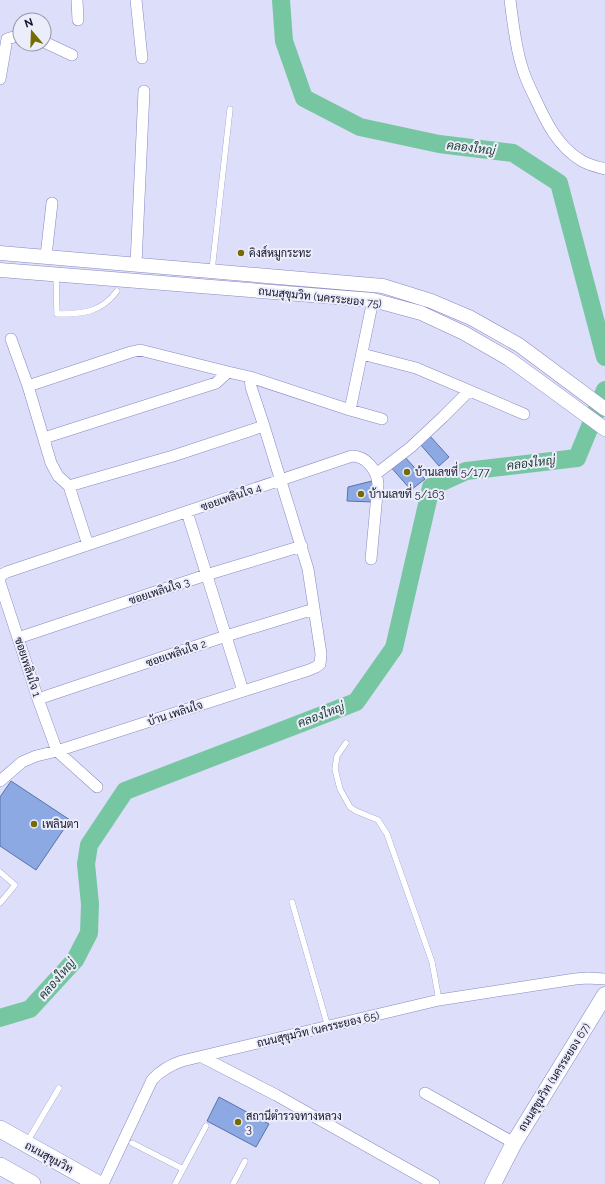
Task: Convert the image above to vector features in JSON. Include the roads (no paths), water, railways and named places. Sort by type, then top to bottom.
[{"type":"main road","name":"ถนนสุขุมวิท (นครระยอง 67)","points":[[493,1184],[514,1143],[605,995]]},
{"type":"main road","name":"ถนนสุขุมวิท","points":[[0,1129],[98,1184]]},
{"type":"main road","name":"ถนนสุขุมวิท (นครระยอง 67)","points":[[485,1184],[505,1160]]},
{"type":"main road","points":[[0,1166],[32,1184]]},
{"type":"street","points":[[77,0],[78,20]]},
{"type":"street","points":[[136,0],[142,58]]},
{"type":"street","points":[[510,0],[522,68],[547,123],[573,155],[582,161],[605,169]]},
{"type":"street","points":[[0,79],[7,39],[12,37]]},
{"type":"street","points":[[52,46],[72,55]]},
{"type":"street","points":[[136,264],[144,91]]},
{"type":"street","points":[[46,256],[52,203]]},
{"type":"street","name":"ถนนสุขุมวิท (นครระยอง 75)","points":[[0,253],[383,286],[431,301],[471,318],[519,345],[605,409]]},
{"type":"street","name":"ถนนสุขุมวิท (นครระยอง 75)","points":[[0,270],[373,300],[421,314],[464,333],[509,358],[605,428]]},
{"type":"street","points":[[196,286],[198,270]]},
{"type":"street","points":[[350,410],[373,300]]},
{"type":"street","points":[[11,339],[28,386],[51,463],[54,471],[69,486],[88,545]]},
{"type":"street","points":[[28,386],[140,350],[250,377],[382,419]]},
{"type":"street","points":[[362,354],[416,368],[524,414]]},
{"type":"street","points":[[44,438],[216,383],[228,372]]},
{"type":"street","points":[[250,377],[251,387],[302,546],[308,569],[314,609]]},
{"type":"street","points":[[371,559],[378,484],[376,474],[411,447],[469,391]]},
{"type":"street","points":[[69,486],[174,456],[264,426]]},
{"type":"street","name":"ซอยเพลินใจ 4","points":[[0,577],[8,572],[352,456],[362,458],[366,461],[376,474]]},
{"type":"street","points":[[186,512],[243,691]]},
{"type":"street","name":"ซอยเพลินใจ 3","points":[[18,638],[206,575],[302,546]]},
{"type":"street","name":"ซอยเพลินใจ 1","points":[[0,583],[56,751]]},
{"type":"street","name":"ซอยเพลินใจ 2","points":[[38,699],[226,636],[314,609]]},
{"type":"street","name":"บ้าน เพลินใจ","points":[[0,781],[16,766],[28,759],[316,667],[320,664],[321,654],[314,609]]},
{"type":"street","points":[[56,751],[97,787]]},
{"type":"street","name":"ถนนสุขุมวิท (นครระยอง 65)","points":[[103,1184],[152,1080],[160,1071],[170,1065],[202,1056],[439,1000],[575,979],[605,979]]},
{"type":"street","points":[[202,1056],[276,1095],[434,1184]]},
{"type":"street","points":[[425,1093],[514,1143]]},
{"type":"lane","points":[[212,271],[230,109]]},
{"type":"lane","points":[[56,275],[57,314],[78,314],[99,307],[105,304],[117,291]]},
{"type":"lane","points":[[346,743],[337,756],[335,769],[340,789],[350,807],[378,820],[387,834],[432,962],[439,1000]]},
{"type":"lane","points":[[0,872],[15,885],[0,903]]},
{"type":"lane","points":[[292,902],[328,1027]]},
{"type":"lane","points":[[26,1144],[59,1088]]},
{"type":"lane","points":[[175,1184],[206,1126]]},
{"type":"lane","points":[[132,1143],[183,1169]]},
{"type":"lane","points":[[233,1184],[245,1161]]},
{"type":"waterway","name":"คลองใหญ่","points":[[281,0],[284,41],[304,98],[360,127],[439,144],[513,153],[559,183],[605,357]]},
{"type":"waterway","name":"คลองใหญ่","points":[[0,1018],[30,1009],[75,960],[89,933],[90,904],[86,864],[89,845],[125,791],[356,702],[394,648],[431,487],[466,471],[577,458],[605,390]]},
{"type":"place","name":"คิงส์หมูกระทะ","points":[[241,253]]},
{"type":"place","name":"บ้านเลขที่ 5/177","points":[[407,472]]},
{"type":"place","name":"บ้านเลขที่ 5/163","points":[[361,494]]},
{"type":"place","name":"เพลินตา","points":[[34,824]]},
{"type":"place","name":"สถานีตำรวจทางหลวง 3","points":[[238,1122]]}]
